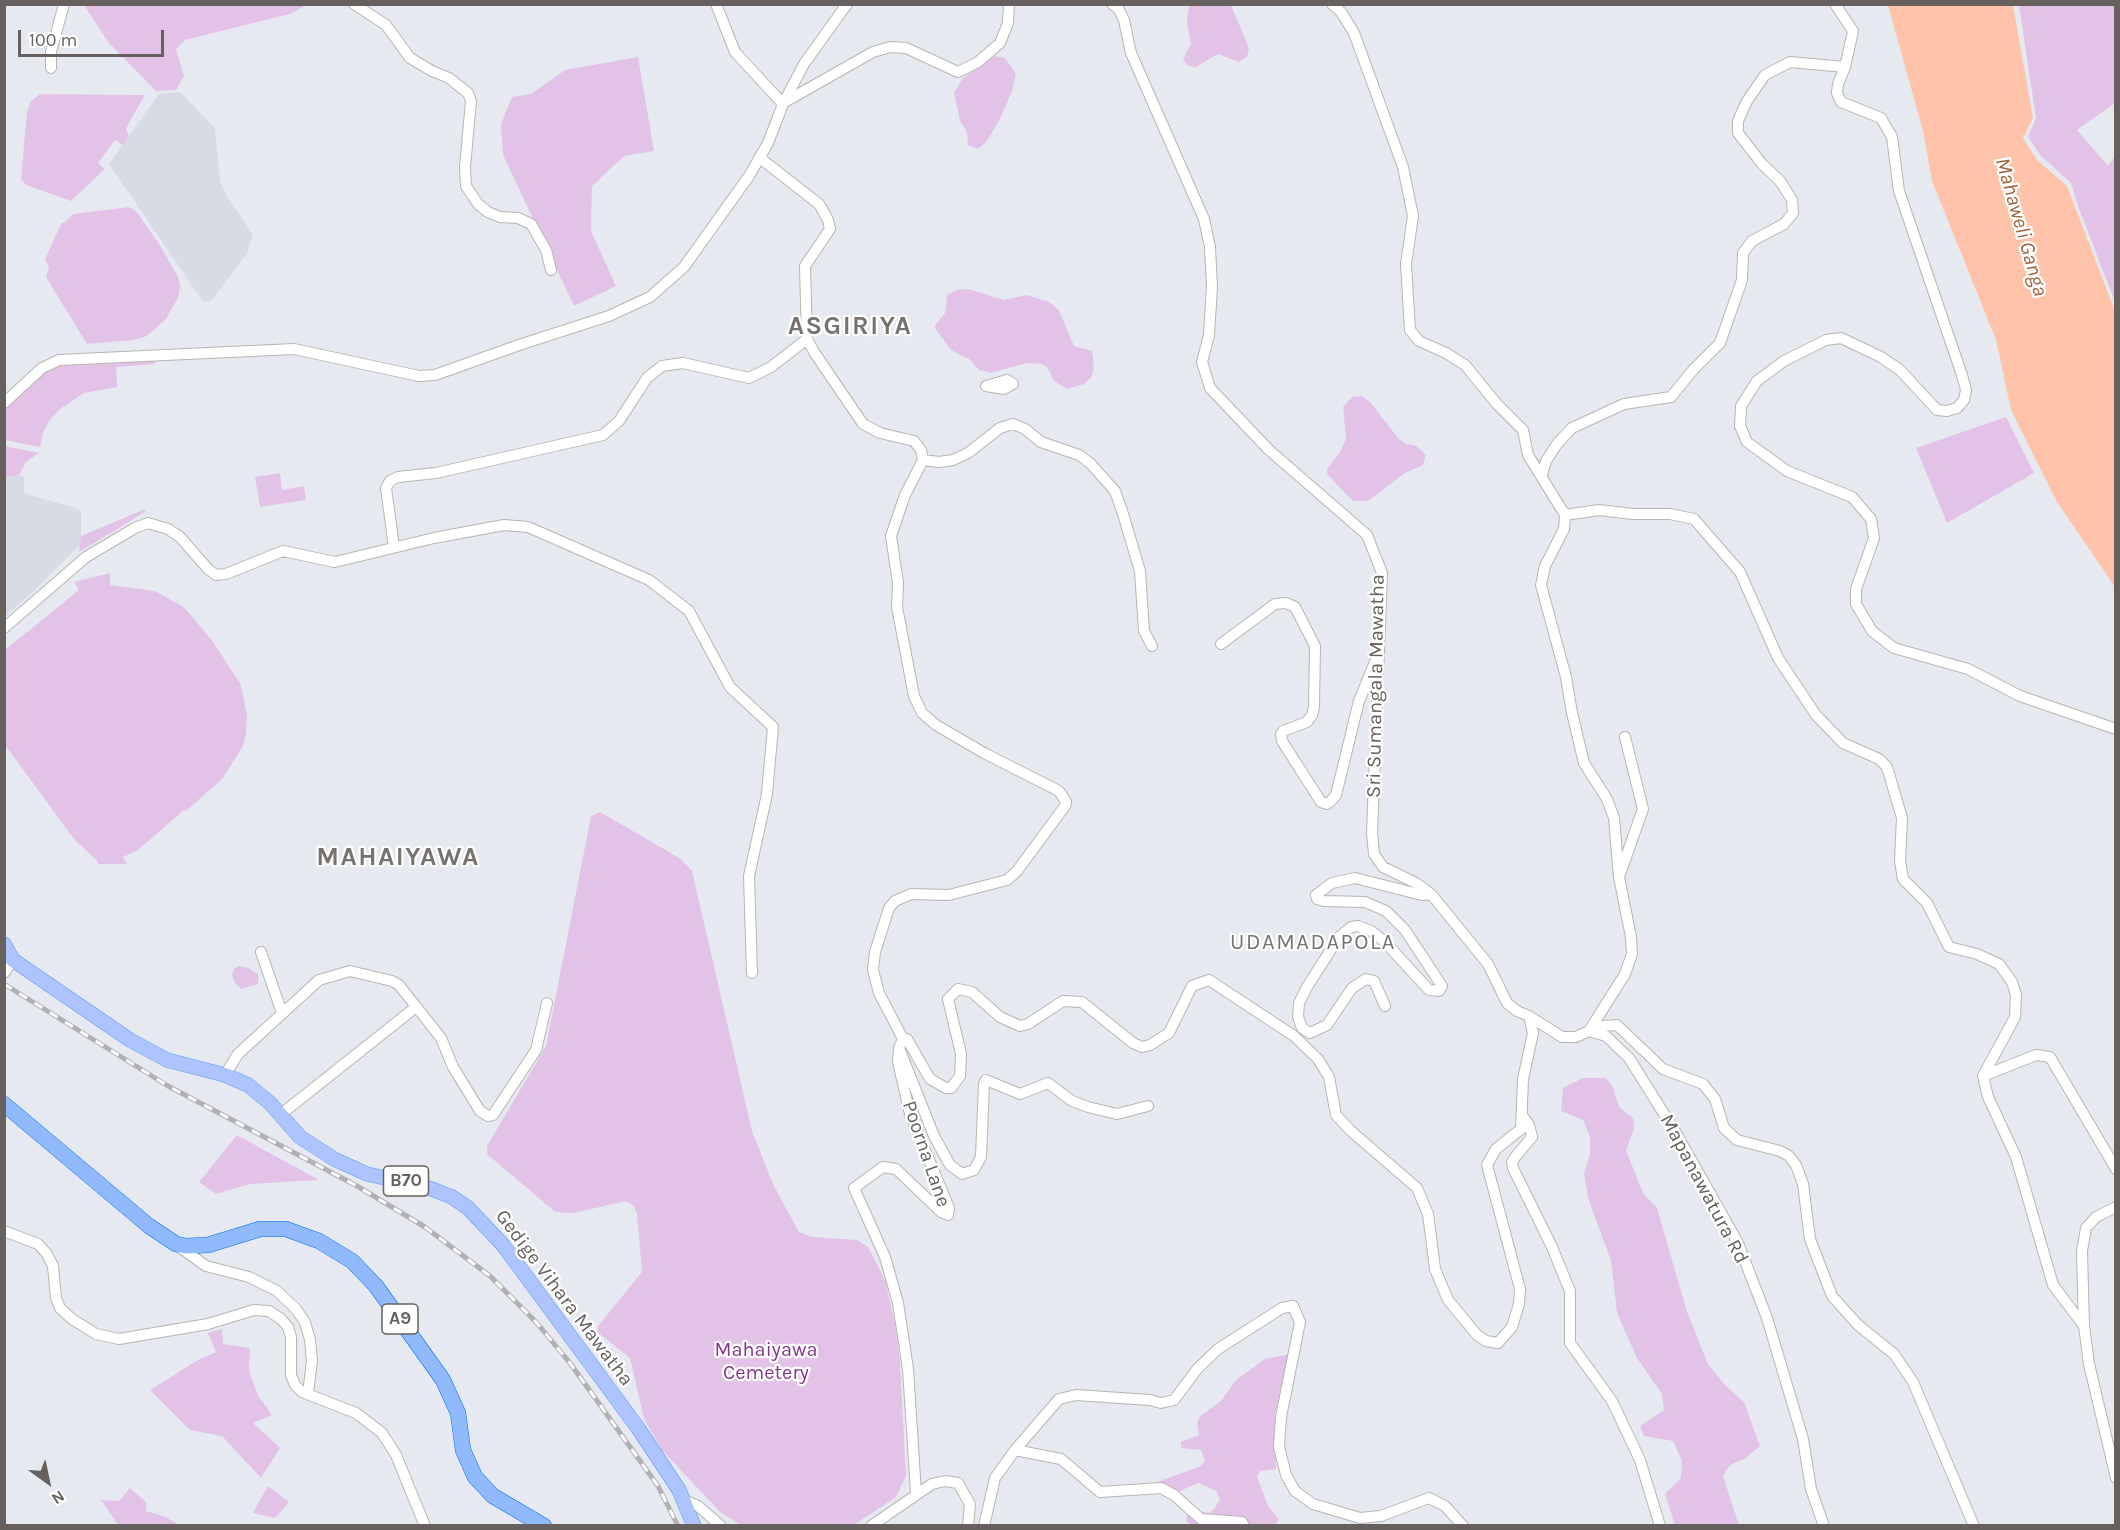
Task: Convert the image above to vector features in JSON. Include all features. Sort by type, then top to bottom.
[{"type":"highway","points":[[4,1104],[149,1226],[176,1244]]},
{"type":"highway","name":"A9","points":[[176,1244],[208,1245],[260,1229],[286,1229],[319,1241],[352,1261],[376,1286],[429,1357],[443,1380],[458,1413],[463,1450],[475,1477],[493,1496],[544,1526]]},
{"type":"main road","name":"B70","points":[[4,944],[13,960]]},
{"type":"main road","name":"Gedige Vihara Mawatha","points":[[13,960],[130,1040],[153,1053],[185,1065],[225,1075],[248,1085],[259,1092],[300,1137],[334,1159],[367,1174],[411,1182],[444,1193],[476,1215],[502,1245],[638,1428],[684,1500],[694,1526]]},
{"type":"street","points":[[51,68],[51,52],[64,4]]},
{"type":"street","points":[[354,4],[386,25],[410,58],[448,78],[468,93],[471,101],[465,167],[466,186],[478,204],[488,212],[500,217],[518,218],[531,224],[546,250],[551,270]]},
{"type":"street","points":[[716,4],[735,52],[783,104]]},
{"type":"street","points":[[4,404],[42,368],[59,360],[285,349],[312,352],[419,376],[444,373],[522,344],[609,316],[650,297],[684,267],[749,176],[768,143],[783,104],[804,64],[848,4]]},
{"type":"street","points":[[783,104],[873,52],[890,47],[906,48],[958,72],[978,62],[1000,43],[1008,23],[1009,4]]},
{"type":"street","name":"Sri Sumangala Mawatha","points":[[1112,4],[1118,8],[1124,20],[1131,53],[1204,219],[1210,247],[1212,287],[1209,335],[1202,362],[1210,388],[1269,450],[1367,535],[1382,573],[1372,833],[1374,854],[1383,867],[1416,883],[1431,894],[1488,964],[1507,1003],[1528,1016]]},
{"type":"street","points":[[1332,4],[1341,12],[1354,33],[1403,167],[1413,216],[1406,264],[1410,330],[1419,341],[1446,353],[1465,365],[1496,403],[1523,430],[1528,455],[1565,515],[1564,529],[1545,566],[1541,585],[1566,677],[1584,763],[1607,799],[1614,818],[1619,877],[1631,937],[1632,954],[1625,974],[1589,1031]]},
{"type":"street","points":[[1835,4],[1853,31],[1837,93],[1841,102],[1881,118],[1892,137],[1899,190],[1962,375],[1966,390],[1964,400],[1957,408],[1947,411],[1937,410],[1900,370],[1881,357],[1841,338],[1826,340],[1784,361],[1757,381],[1741,406],[1740,426],[1747,442],[1787,471],[1852,497],[1871,519],[1874,538],[1856,589],[1856,604],[1872,631],[1894,648],[1968,669],[2020,696],[2115,729]]},
{"type":"street","points":[[1542,476],[1546,461],[1557,444],[1572,428],[1624,404],[1671,397],[1693,370],[1720,343],[1742,280],[1743,253],[1752,242],[1784,224],[1793,213],[1792,200],[1780,181],[1762,164],[1738,133],[1738,121],[1747,100],[1765,75],[1790,62],[1845,67]]},
{"type":"street","points":[[760,158],[819,204],[828,220],[830,230],[805,266],[807,339],[813,352],[862,424],[880,433],[914,441],[921,450],[923,460],[904,495],[891,536],[898,583],[897,607],[914,696],[922,712],[936,725],[984,753],[1059,791],[1066,802],[1065,807],[1024,862],[1007,880],[949,895],[911,894],[895,901],[889,908],[875,952],[873,970],[879,993],[901,1043],[934,1136],[950,1165],[962,1174],[974,1170],[981,1158],[984,1083],[986,1080],[1020,1094],[1047,1083],[1072,1101],[1117,1114],[1148,1106]]},
{"type":"street","points":[[394,547],[386,488],[390,481],[398,477],[447,471],[603,435],[619,421],[647,378],[662,366],[682,363],[749,378],[771,367],[807,339]]},
{"type":"street","points":[[923,460],[939,462],[952,460],[969,453],[1000,428],[1013,424],[1025,429],[1041,442],[1079,455],[1090,463],[1115,491],[1123,514],[1140,571],[1144,632],[1152,646]]},
{"type":"street","points":[[1565,515],[1599,510],[1633,514],[1670,514],[1694,519],[1740,572],[1779,658],[1816,715],[1843,743],[1880,759],[1887,767],[1902,818],[1900,861],[1903,879],[1926,903],[1949,947],[1977,954],[1999,964],[2012,982],[2016,995],[2015,1017],[1983,1076],[1988,1097],[2022,1173],[2053,1285],[2084,1326]]},
{"type":"street","points":[[4,628],[86,557],[135,528],[148,523],[168,529],[180,537],[216,575],[226,574],[283,551],[335,562],[394,547],[504,525],[528,527],[649,580],[689,611],[730,687],[773,727],[767,794],[749,876],[752,973]]},
{"type":"street","points":[[1221,644],[1275,604],[1286,603],[1295,607],[1315,646],[1314,707],[1307,722],[1283,731],[1282,741],[1321,802],[1327,804],[1336,795],[1359,701],[1379,653]]},
{"type":"street","points":[[1619,877],[1643,809],[1625,737]]},
{"type":"street","points":[[1385,1006],[1374,981],[1366,979],[1352,988],[1328,1025],[1310,1033],[1302,1028],[1298,1017],[1299,1003],[1306,987],[1339,937],[1351,927],[1358,926],[1371,931],[1384,941],[1429,990],[1439,991],[1442,986],[1405,930],[1386,911],[1365,902],[1324,901],[1317,899],[1316,895],[1332,883],[1355,878],[1422,896],[1431,894]]},
{"type":"street","points":[[261,952],[282,1013]]},
{"type":"street","points":[[5,972],[13,960]]},
{"type":"street","points":[[225,1075],[238,1054],[320,980],[350,971],[392,981],[399,985],[441,1038],[453,1067],[480,1111],[488,1116],[493,1114],[536,1050],[547,1003]]},
{"type":"street","points":[[901,1043],[907,1040],[930,1079],[946,1088],[951,1088],[960,1076],[961,1054],[948,999],[958,989],[972,992],[1000,1017],[1020,1026],[1028,1024],[1064,1001],[1082,1002],[1133,1043],[1142,1047],[1150,1045],[1169,1033],[1192,986],[1209,980],[1294,1036],[1318,1059],[1329,1077],[1336,1115],[1351,1131],[1417,1188],[1428,1214],[1435,1269],[1448,1300],[1477,1335],[1486,1341],[1498,1343],[1512,1327],[1519,1304],[1520,1289],[1487,1165],[1496,1149],[1521,1129],[1523,1079],[1533,1033],[1528,1016]]},
{"type":"street","points":[[280,1115],[416,1007]]},
{"type":"street","points":[[1528,1016],[1562,1037],[1576,1037],[1603,1026],[1617,1025],[1663,1069],[1703,1083],[1715,1099],[1724,1128],[1737,1140],[1780,1151],[1789,1156],[1796,1165],[1803,1184],[1810,1239],[1832,1296],[1858,1325],[1894,1354],[1913,1382],[1974,1526]]},
{"type":"street","name":"Mapanawatura Rd","points":[[1589,1031],[1606,1036],[1629,1058],[1676,1133],[1738,1243],[1767,1318],[1803,1439],[1811,1489],[1824,1526]]},
{"type":"street","name":"Poorna Lane","points":[[901,1043],[898,1062],[910,1114],[949,1208],[948,1215],[941,1212],[896,1169],[883,1167],[854,1188],[885,1257],[898,1303],[908,1369],[916,1493]]},
{"type":"street","points":[[1983,1076],[2036,1055],[2050,1057],[2115,1169]]},
{"type":"street","points":[[1522,1115],[1529,1125],[1532,1137],[1512,1162],[1513,1168],[1552,1247],[1570,1292],[1570,1343],[1612,1401],[1640,1460],[1660,1526]]},
{"type":"street","points":[[2115,1208],[2096,1217],[2086,1228],[2082,1251],[2084,1326],[2089,1364],[2115,1478]]},
{"type":"street","points":[[4,1231],[38,1244],[47,1254],[53,1266],[56,1298],[60,1308],[72,1319],[96,1334],[119,1339],[208,1324],[254,1310],[269,1311],[281,1319],[291,1337],[292,1380],[298,1389],[356,1413],[382,1432],[396,1455],[425,1526]]},
{"type":"street","points":[[176,1244],[206,1266],[249,1277],[284,1295],[305,1322],[310,1340],[312,1361],[308,1393]]},
{"type":"street","points":[[984,1526],[995,1478],[1015,1450],[1059,1399],[1076,1395],[1150,1400],[1161,1403],[1174,1400],[1198,1368],[1218,1349],[1282,1308],[1293,1306],[1300,1322],[1281,1417],[1279,1446],[1286,1475],[1295,1491],[1313,1504],[1360,1518],[1381,1516],[1429,1498],[1445,1506],[1463,1526]]},
{"type":"street","points":[[1015,1450],[1060,1459],[1100,1492],[1161,1488],[1174,1495],[1201,1519],[1242,1522],[1244,1526]]},
{"type":"street","points":[[871,1526],[916,1493],[932,1484],[945,1481],[958,1484],[970,1504],[968,1526]]},
{"type":"street","points":[[684,1500],[698,1506],[721,1526]]},
{"type":"shaded area","points":[[180,92],[215,128],[220,181],[225,193],[253,235],[246,255],[213,299],[204,303],[109,164],[159,94]]},
{"type":"shaded area","points":[[19,475],[24,477],[26,494],[76,508],[81,512],[81,544],[32,593],[5,616],[5,477]]},
{"type":"green space","points":[[84,5],[306,5],[290,14],[185,40],[176,49],[184,76],[176,90],[156,91],[108,42]]},
{"type":"green space","points":[[1189,5],[1231,5],[1249,48],[1247,57],[1239,62],[1218,54],[1196,67],[1188,66],[1183,59],[1191,44],[1187,23]]},
{"type":"green space","points":[[2019,5],[2115,5],[2115,103],[2077,130],[2108,166],[2115,156],[2115,302],[2071,183],[2041,156],[2028,137],[2036,118]]},
{"type":"green space","points":[[995,56],[1005,58],[1016,74],[1012,91],[999,121],[986,142],[978,149],[968,145],[967,132],[960,121],[954,93],[963,78]]},
{"type":"green space","points":[[638,57],[654,151],[624,156],[592,186],[591,231],[616,286],[574,306],[503,155],[501,124],[512,97],[531,94],[565,70]]},
{"type":"green space","points":[[40,94],[145,95],[126,128],[129,136],[123,145],[115,140],[98,163],[105,169],[71,201],[26,185],[21,179],[27,112],[31,101]]},
{"type":"green space","points":[[129,207],[137,212],[178,277],[180,286],[178,298],[166,319],[147,336],[134,340],[87,344],[46,277],[49,267],[45,259],[62,222],[64,223],[73,214]]},
{"type":"green space","points":[[968,289],[1004,300],[1027,295],[1049,302],[1059,310],[1074,346],[1092,351],[1094,367],[1091,378],[1084,384],[1067,389],[1054,381],[1047,367],[1042,364],[1027,363],[991,373],[979,370],[969,359],[951,350],[934,327],[945,313],[947,295],[957,290]]},
{"type":"green space","points":[[155,357],[155,364],[116,367],[117,387],[84,393],[60,409],[49,421],[40,447],[5,440],[5,407],[33,379],[58,364]]},
{"type":"green space","points":[[1362,396],[1371,403],[1398,438],[1406,444],[1417,446],[1426,455],[1423,465],[1405,473],[1368,501],[1353,501],[1327,474],[1327,469],[1340,452],[1346,439],[1343,407],[1352,397]]},
{"type":"green space","points":[[2006,417],[2034,473],[1947,523],[1916,448]]},
{"type":"green space","points":[[5,446],[39,453],[26,462],[19,475],[5,477]]},
{"type":"green space","points":[[280,473],[282,490],[304,486],[306,500],[260,507],[255,477]]},
{"type":"green space","points":[[145,509],[146,511],[79,552],[81,536]]},
{"type":"green space","points":[[110,573],[110,585],[155,591],[182,606],[189,613],[211,639],[241,685],[247,716],[243,746],[223,778],[138,850],[123,857],[127,864],[98,864],[74,839],[5,745],[5,650],[79,590],[74,582]]},
{"type":"green space","name":"Mahaiyawa Cemetery","points":[[600,812],[681,859],[692,871],[752,1131],[773,1184],[799,1232],[812,1237],[857,1240],[868,1247],[885,1280],[895,1323],[900,1362],[906,1476],[896,1497],[854,1525],[741,1525],[720,1512],[661,1449],[644,1419],[630,1358],[597,1332],[598,1326],[642,1272],[637,1213],[633,1205],[626,1201],[574,1213],[555,1212],[487,1154],[487,1146],[546,1046],[591,816]]},
{"type":"green space","points":[[239,966],[258,974],[258,984],[241,989],[235,983],[232,975],[234,969]]},
{"type":"green space","points":[[1583,1078],[1606,1078],[1613,1087],[1619,1107],[1633,1118],[1634,1129],[1626,1150],[1643,1193],[1657,1208],[1687,1312],[1708,1364],[1725,1385],[1744,1402],[1760,1446],[1746,1458],[1730,1465],[1723,1476],[1739,1525],[1675,1525],[1665,1494],[1681,1478],[1682,1461],[1673,1441],[1644,1436],[1640,1426],[1664,1410],[1662,1394],[1637,1358],[1617,1313],[1611,1261],[1588,1198],[1584,1173],[1590,1154],[1590,1137],[1583,1120],[1561,1111],[1563,1088]]},
{"type":"green space","points":[[237,1135],[319,1180],[250,1184],[216,1194],[199,1182]]},
{"type":"green space","points":[[222,1329],[223,1344],[250,1348],[249,1371],[258,1395],[272,1415],[253,1423],[280,1448],[261,1478],[222,1436],[190,1430],[150,1390],[198,1360],[216,1352],[208,1333]]},
{"type":"green space","points":[[1290,1354],[1275,1414],[1276,1469],[1260,1471],[1257,1477],[1268,1506],[1279,1519],[1275,1525],[1190,1525],[1186,1520],[1188,1514],[1195,1511],[1210,1513],[1215,1508],[1220,1499],[1216,1491],[1199,1483],[1180,1491],[1159,1491],[1149,1485],[1201,1466],[1205,1461],[1201,1450],[1181,1448],[1181,1442],[1199,1435],[1197,1423],[1200,1416],[1221,1401],[1236,1380],[1265,1359]]},
{"type":"green space","points":[[268,1486],[289,1502],[275,1518],[253,1513]]},
{"type":"green space","points":[[130,1488],[146,1502],[146,1511],[166,1517],[178,1525],[118,1525],[101,1500],[119,1501]]},
{"type":"water","name":"Mahaweli Ganga","points":[[1888,5],[2013,5],[2033,118],[2023,138],[2037,160],[2067,186],[2115,311],[2115,587],[2057,502],[2011,410],[1996,340],[1932,181],[1923,131]]},
{"type":"railway","points":[[4,984],[168,1086],[357,1186],[425,1227],[490,1276],[536,1322],[570,1363],[658,1486],[678,1526]]},
{"type":"district","name":"ASGIRIYA","points":[[850,327]]},
{"type":"district","name":"MAHAIYAWA","points":[[398,858]]},
{"type":"district","name":"UDAMADAPOLA","points":[[1313,943]]}]
